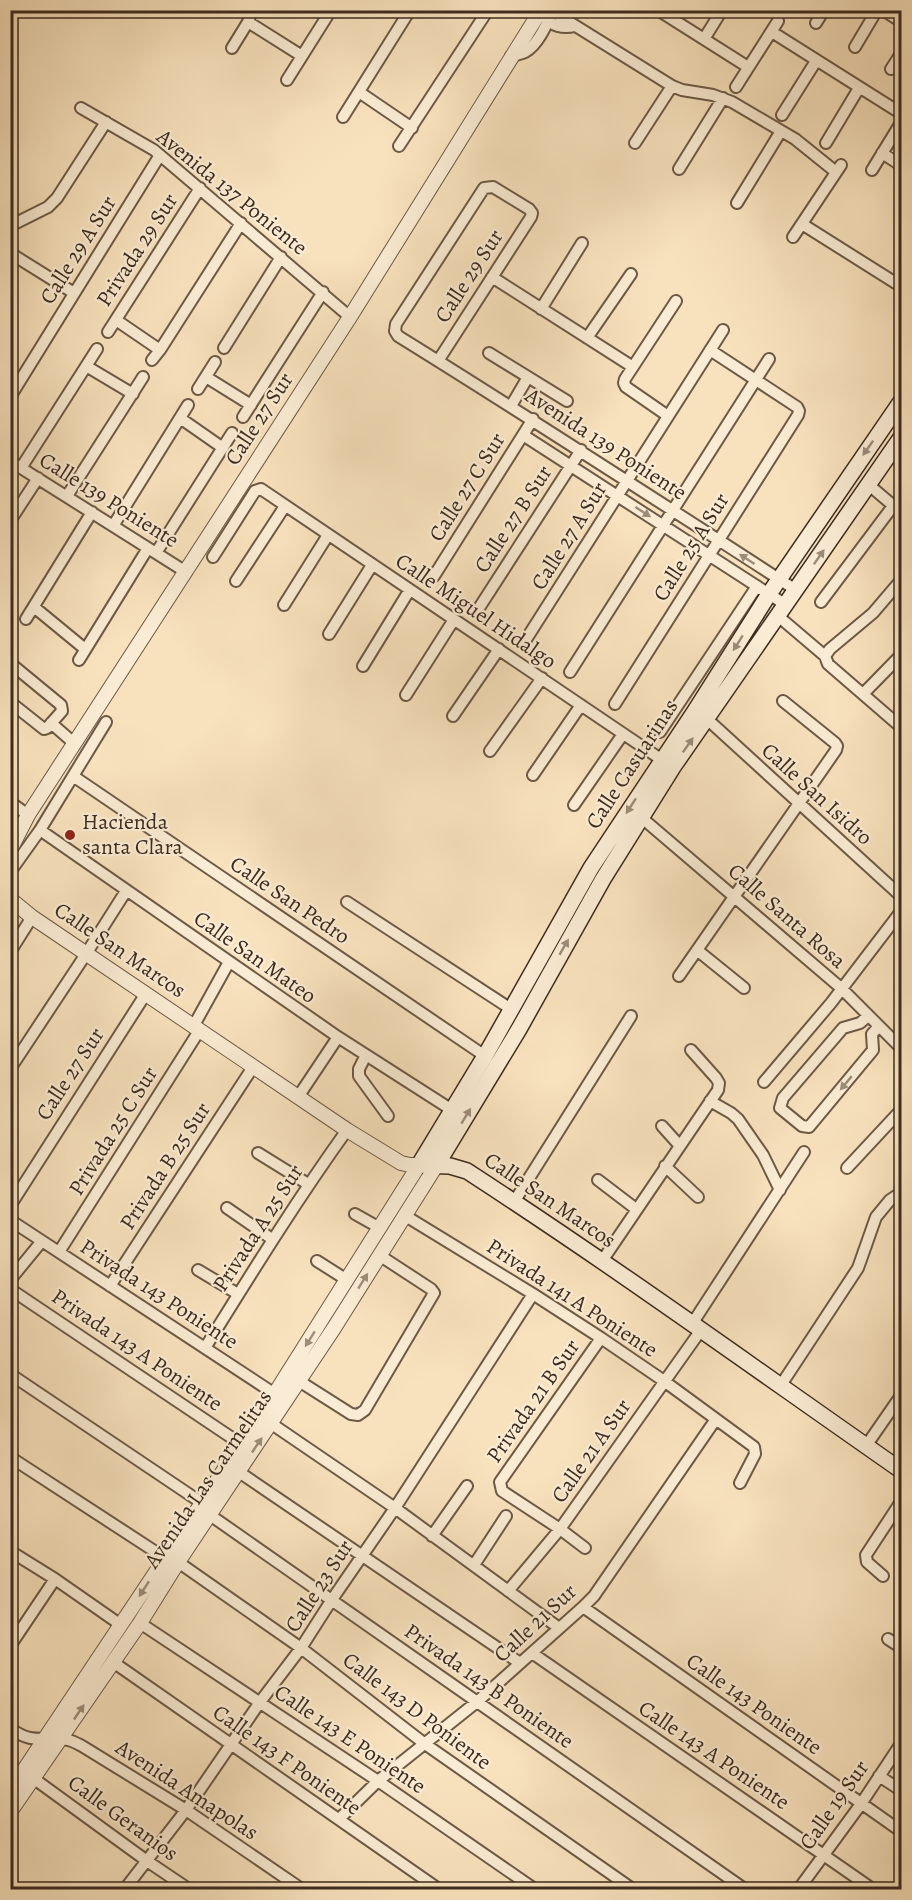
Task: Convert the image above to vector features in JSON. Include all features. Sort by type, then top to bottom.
[{"type":"main road","name":"Calle Casuarinas","points":[[436,1166],[519,1029],[603,879],[642,818],[668,764],[763,590],[779,579],[892,420],[902,400]]},
{"type":"main road","name":"Calle Casuarinas","points":[[419,1165],[485,1056],[591,868],[668,764],[707,719],[901,437]]},
{"type":"main road","name":"Calle San Marcos","points":[[419,1165],[450,1166],[467,1171],[602,1261],[902,1471]]},
{"type":"street","points":[[232,48],[248,22],[252,10]]},
{"type":"street","points":[[287,80],[331,10]]},
{"type":"street","points":[[343,117],[410,10]]},
{"type":"street","points":[[399,146],[488,10]]},
{"type":"street","points":[[704,39],[722,10]]},
{"type":"street","points":[[816,23],[824,10]]},
{"type":"street","points":[[855,47],[878,10]]},
{"type":"street","points":[[883,10],[902,21]]},
{"type":"street","points":[[659,11],[748,67]]},
{"type":"street","points":[[546,14],[575,26],[672,86],[723,98],[795,139],[838,169],[793,237]]},
{"type":"street","name":"Calle 27 Sur","points":[[10,850],[15,827],[28,815],[186,572],[350,317],[511,56],[546,14]]},
{"type":"street","points":[[736,87],[778,21]]},
{"type":"street","points":[[248,22],[302,56]]},
{"type":"street","points":[[772,32],[902,114]]},
{"type":"street","points":[[891,69],[902,52]]},
{"type":"street","points":[[782,115],[816,61]]},
{"type":"street","points":[[635,143],[672,86]]},
{"type":"street","points":[[826,143],[859,88]]},
{"type":"street","points":[[359,92],[412,128]]},
{"type":"street","points":[[679,169],[723,98]]},
{"type":"street","name":"Avenida 137 Poniente","points":[[81,108],[160,155],[350,317]]},
{"type":"street","points":[[872,170],[902,121]]},
{"type":"street","points":[[10,226],[48,207],[57,198],[106,122]]},
{"type":"street","points":[[736,203],[781,131]]},
{"type":"street","points":[[882,153],[902,166]]},
{"type":"street","name":"Calle 29 A Sur","points":[[10,397],[160,155]]},
{"type":"street","name":"Calle 29 Sur","points":[[395,331],[396,324],[484,188],[493,187],[529,209],[532,213],[531,217],[438,361]]},
{"type":"street","name":"Privada 29 Sur","points":[[108,332],[200,188]]},
{"type":"street","points":[[152,360],[241,223]]},
{"type":"street","points":[[802,224],[902,287]]},
{"type":"street","points":[[541,309],[582,243]]},
{"type":"street","points":[[10,253],[74,293]]},
{"type":"street","points":[[224,348],[281,257]]},
{"type":"street","points":[[587,338],[631,274]]},
{"type":"street","points":[[492,277],[633,367]]},
{"type":"street","points":[[243,417],[323,292]]},
{"type":"street","points":[[668,416],[626,387],[624,383],[676,301]]},
{"type":"street","points":[[116,320],[160,350]]},
{"type":"street","name":"Calle 27 A Sur","points":[[525,641],[723,330]]},
{"type":"street","name":"Avenida 139 Poniente","points":[[395,331],[398,336],[533,419],[796,590]]},
{"type":"street","points":[[21,468],[98,349]]},
{"type":"street","points":[[711,350],[756,380]]},
{"type":"street","points":[[489,353],[567,401]]},
{"type":"street","points":[[570,672],[769,359]]},
{"type":"street","points":[[198,389],[215,362]]},
{"type":"street","points":[[86,366],[133,394]]},
{"type":"street","points":[[67,496],[143,377]]},
{"type":"street","points":[[206,377],[250,405]]},
{"type":"street","points":[[511,406],[528,377]]},
{"type":"street","name":"Calle 25 A Sur","points":[[615,704],[798,416],[797,407],[756,380]]},
{"type":"street","points":[[112,526],[188,405]]},
{"type":"street","points":[[180,418],[223,448]]},
{"type":"street","name":"Calle 27 C Sur","points":[[434,576],[533,419]]},
{"type":"street","points":[[892,420],[901,437]]},
{"type":"street","points":[[79,660],[232,433]]},
{"type":"street","name":"Avenida 139 Poniente","points":[[523,435],[763,590],[825,656],[828,664],[902,728]]},
{"type":"street","name":"Calle 27 B Sur","points":[[479,608],[580,450]]},
{"type":"street","name":"Calle 139 Poniente","points":[[10,461],[186,572]]},
{"type":"street","points":[[10,521],[38,478]]},
{"type":"street","points":[[821,602],[897,510],[869,485]]},
{"type":"street","name":"Calle Miguel Hidalgo","points":[[213,557],[257,489],[453,621],[500,649],[668,764]]},
{"type":"street","points":[[236,582],[285,506]]},
{"type":"street","points":[[26,619],[92,512]]},
{"type":"street","points":[[284,605],[328,536]]},
{"type":"street","points":[[329,634],[372,565]]},
{"type":"street","points":[[825,656],[830,649],[873,613],[902,579]]},
{"type":"street","points":[[660,732],[763,590]]},
{"type":"street","points":[[363,666],[410,591]]},
{"type":"street","points":[[34,607],[85,650]]},
{"type":"street","points":[[406,695],[453,621]]},
{"type":"street","points":[[453,716],[500,649]]},
{"type":"street","points":[[863,694],[902,654]]},
{"type":"street","points":[[10,663],[61,705],[62,711],[47,728],[40,727],[10,702]]},
{"type":"street","points":[[490,751],[542,678]]},
{"type":"street","points":[[679,976],[837,746],[836,742],[783,701]]},
{"type":"street","points":[[533,775],[581,705]]},
{"type":"street","name":"Calle San Isidro","points":[[707,719],[902,897]]},
{"type":"street","points":[[53,721],[77,741]]},
{"type":"street","points":[[10,872],[40,830],[106,722]]},
{"type":"street","points":[[574,806],[623,734]]},
{"type":"street","name":"Calle San Pedro","points":[[74,776],[485,1056]]},
{"type":"street","points":[[10,802],[28,815]]},
{"type":"street","name":"Calle Santa Rosa","points":[[642,818],[841,988],[902,1049]]},
{"type":"street","name":"Calle San Mateo","points":[[40,830],[338,1037],[452,1110]]},
{"type":"street","points":[[10,860],[10,872]]},
{"type":"street","points":[[10,1069],[126,891]]},
{"type":"street","name":"Calle San Marcos","points":[[10,899],[145,995],[346,1130],[401,1163],[419,1165]]},
{"type":"street","points":[[347,902],[511,1009]]},
{"type":"street","points":[[764,1082],[831,1003],[902,910]]},
{"type":"street","points":[[10,952],[33,917]]},
{"type":"street","points":[[697,950],[744,988]]},
{"type":"street","name":"Privada 25 C Sur","points":[[59,1252],[196,1029],[229,962]]},
{"type":"street","name":"Calle 27 Sur","points":[[10,1206],[145,995]]},
{"type":"street","points":[[514,1202],[631,1016]]},
{"type":"street","points":[[868,1016],[860,1023],[843,1028],[783,1098],[780,1108],[802,1126],[809,1126],[873,1050],[872,1034],[879,1026]]},
{"type":"street","points":[[298,1097],[338,1037]]},
{"type":"street","points":[[602,1261],[718,1090],[719,1083],[716,1078],[691,1050]]},
{"type":"street","points":[[366,1055],[359,1069],[359,1076],[388,1116]]},
{"type":"street","name":"Privada B 25 Sur","points":[[110,1286],[253,1066]]},
{"type":"street","points":[[711,1101],[738,1119],[763,1155],[780,1190]]},
{"type":"street","points":[[847,1168],[902,1109]]},
{"type":"street","points":[[662,1126],[680,1146]]},
{"type":"street","name":"Privada A 25 Sur","points":[[205,1348],[272,1239],[346,1130]]},
{"type":"street","name":"Calle 21 A Sur","points":[[508,1591],[560,1529],[664,1381],[804,1152]]},
{"type":"street","points":[[258,1153],[308,1184]]},
{"type":"street","name":"Avenida Las Carmelitas","points":[[206,1509],[239,1472],[265,1420],[347,1280],[419,1165]]},
{"type":"street","name":"Avenida Las Carmelitas","points":[[280,1397],[299,1380],[436,1166]]},
{"type":"street","points":[[665,1166],[698,1197]]},
{"type":"street","points":[[598,1180],[636,1209]]},
{"type":"street","points":[[781,1385],[858,1268],[876,1217],[890,1200],[902,1192]]},
{"type":"street","points":[[227,1208],[272,1239]]},
{"type":"street","points":[[355,1214],[380,1228]]},
{"type":"street","name":"Privada 141 A Poniente","points":[[404,1215],[601,1338],[754,1447],[755,1450],[740,1484]]},
{"type":"street","name":"Privada 143 Poniente","points":[[10,1220],[280,1397]]},
{"type":"street","points":[[10,1280],[42,1241]]},
{"type":"street","points":[[299,1380],[351,1414],[358,1415],[365,1410],[434,1293],[379,1255]]},
{"type":"street","points":[[317,1261],[347,1280]]},
{"type":"street","points":[[198,1270],[238,1294]]},
{"type":"street","name":"Privada 143 A Poniente","points":[[10,1289],[241,1444]]},
{"type":"street","name":"Calle 23 Sur","points":[[124,1890],[186,1810],[260,1702],[301,1648],[331,1600],[395,1508],[533,1294]]},
{"type":"street","name":"Privada 21 B Sur","points":[[560,1529],[502,1491],[500,1482],[601,1338]]},
{"type":"street","name":"Privada 143 B Poniente","points":[[10,1374],[206,1509],[331,1600],[746,1890]]},
{"type":"street","points":[[866,1446],[902,1394]]},
{"type":"street","name":"Calle 21 Sur","points":[[339,1819],[378,1781],[478,1701],[584,1607],[594,1596],[716,1419]]},
{"type":"street","points":[[265,1420],[395,1508],[559,1628]]},
{"type":"street","name":"Avenida Las Carmelitas","points":[[10,1791],[121,1625],[171,1560],[206,1509],[241,1444],[265,1420]]},
{"type":"street","name":"Calle 143 D Poniente","points":[[10,1457],[171,1560],[301,1648],[425,1744],[634,1890]]},
{"type":"street","points":[[239,1472],[520,1664]]},
{"type":"street","points":[[432,1536],[467,1486]]},
{"type":"street","points":[[883,1576],[867,1562],[866,1555],[902,1500]]},
{"type":"street","points":[[474,1565],[506,1516]]},
{"type":"street","points":[[560,1529],[585,1548]]},
{"type":"street","points":[[10,1551],[121,1625]]},
{"type":"street","name":"Avenida Las Carmelitas","points":[[10,1812],[140,1623],[171,1560]]},
{"type":"street","points":[[10,1646],[55,1579]]},
{"type":"street","name":"Calle 143 Poniente","points":[[584,1607],[902,1832]]},
{"type":"street","name":"Calle 143 E Poniente","points":[[140,1623],[378,1781],[536,1890]]},
{"type":"street","points":[[888,1639],[902,1648]]},
{"type":"street","name":"Calle 143 A Poniente","points":[[532,1653],[874,1890]]},
{"type":"street","name":"Calle 143 F Poniente","points":[[113,1662],[440,1890]]},
{"type":"street","name":"Avenida Amapolas","points":[[10,1728],[27,1738],[68,1740],[82,1746],[186,1810],[303,1890]]},
{"type":"street","name":"Calle 19 Sur","points":[[798,1890],[861,1804],[902,1742]]},
{"type":"street","points":[[879,1776],[902,1791]]},
{"type":"street","name":"Calle Geranios","points":[[33,1778],[190,1890]]},
{"type":"place","name":"Hacienda santa Clara","points":[[70,835]]}]
